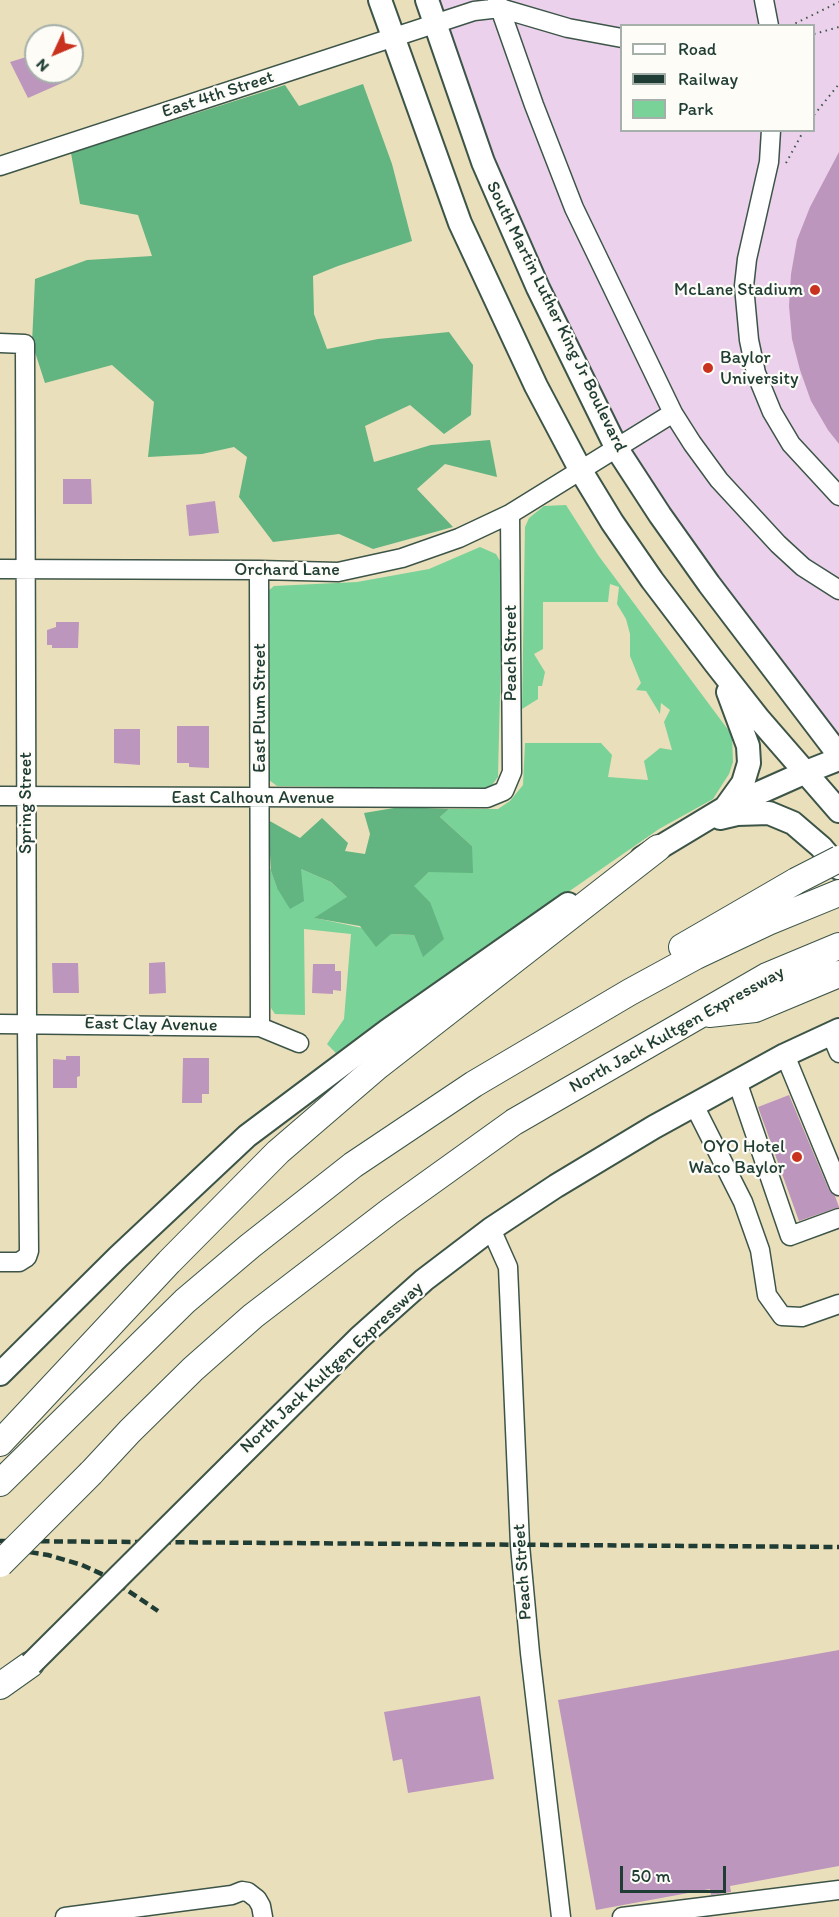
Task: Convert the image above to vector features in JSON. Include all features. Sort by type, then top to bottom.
[{"type":"highway","points":[[0,1443],[154,1277],[279,1152],[378,1066],[658,848]]},
{"type":"highway","points":[[5,1477],[201,1287],[353,1165],[614,990],[703,934],[839,859]]},
{"type":"highway","points":[[474,1084],[696,956],[839,893]]},
{"type":"highway","name":"North Jack Kultgen Expressway","points":[[0,1564],[194,1369],[297,1280],[514,1122],[766,976],[839,946]]},
{"type":"highway","points":[[696,1016],[755,1009],[839,974]]},
{"type":"highway","points":[[0,1686],[31,1664]]},
{"type":"main road","points":[[380,0],[460,223],[518,348],[581,471],[612,522],[652,580],[759,719],[839,811]]},
{"type":"main road","name":"South Martin Luther King Jr Boulevard","points":[[427,0],[492,184],[538,288],[618,449],[660,515],[709,584],[839,757]]},
{"type":"main road","points":[[715,663],[737,712],[748,746],[749,763],[743,783],[725,808]]},
{"type":"main road","points":[[0,1374],[118,1257],[247,1136],[387,1031],[564,907],[681,834],[725,808],[839,757]]},
{"type":"main road","points":[[681,834],[712,820],[737,814],[769,813],[793,823],[821,847],[839,868]]},
{"type":"main road","name":"North Jack Kultgen Expressway","points":[[0,1697],[359,1338],[424,1280],[491,1229],[556,1186],[694,1105],[785,1055],[836,1039]]},
{"type":"street","points":[[764,0],[769,24]]},
{"type":"street","name":"East 4th Street","points":[[0,166],[498,4]]},
{"type":"street","points":[[498,4],[568,28],[620,38]]},
{"type":"street","points":[[498,4],[574,208],[673,413],[719,480],[778,544],[803,567],[839,590]]},
{"type":"street","points":[[771,132],[769,162],[747,259],[744,286],[749,340],[756,372],[772,412],[791,444],[839,496]]},
{"type":"street","name":"Spring Street","points":[[0,343],[25,344],[29,1251],[23,1259],[14,1263],[0,1263]]},
{"type":"street","name":"Orchard Lane","points":[[0,569],[338,572],[391,560],[459,538],[510,514],[673,413]]},
{"type":"street","name":"Peach Street","points":[[504,791],[512,772],[510,514]]},
{"type":"street","name":"East Plum Street","points":[[259,570],[260,1027]]},
{"type":"street","name":"East Calhoun Avenue","points":[[0,796],[487,798],[504,791]]},
{"type":"street","name":"East Clay Avenue","points":[[0,1024],[260,1027],[299,1043]]},
{"type":"street","points":[[785,1055],[839,1186]]},
{"type":"street","points":[[737,1081],[790,1236],[839,1218]]},
{"type":"street","points":[[694,1105],[743,1202],[760,1250],[767,1295],[782,1316],[802,1317],[839,1304]]},
{"type":"street","name":"Peach Street","points":[[491,1229],[508,1268],[520,1545],[530,1653],[561,1917]]},
{"type":"street","points":[[622,1917],[839,1890]]},
{"type":"street","points":[[65,1917],[232,1895],[242,1891],[252,1894],[261,1906],[263,1917]]},
{"type":"path","points":[[794,24],[839,2]]},
{"type":"path","points":[[815,33],[839,27]]},
{"type":"path","points":[[815,113],[839,84]]},
{"type":"path","points":[[783,169],[803,132]]},
{"type":"shaded area","name":"Baylor University","points":[[427,0],[839,0],[839,755],[617,449],[566,346]]},
{"type":"green space","points":[[363,84],[392,164],[412,241],[313,276],[314,314],[327,349],[378,339],[449,332],[473,365],[471,415],[444,434],[410,405],[365,426],[374,462],[431,445],[490,440],[497,477],[445,464],[417,489],[453,527],[373,549],[339,534],[273,542],[239,497],[247,457],[234,447],[202,454],[148,457],[154,402],[112,365],[45,383],[32,343],[35,279],[87,260],[152,256],[138,215],[80,204],[71,153],[285,85],[299,106]]},
{"type":"green space","points":[[566,505],[598,555],[732,735],[733,762],[729,774],[713,799],[659,829],[336,1053],[327,1044],[344,1019],[351,934],[304,929],[305,1015],[275,1014],[271,1008],[270,868],[277,888],[301,869],[331,882],[348,898],[315,918],[391,934],[414,935],[423,956],[430,902],[413,886],[429,872],[451,872],[472,846],[440,817],[449,809],[498,809],[510,801],[523,785],[525,743],[601,743],[612,755],[608,777],[648,780],[644,761],[660,748],[672,750],[664,722],[670,710],[661,703],[660,714],[646,691],[636,690],[641,683],[630,656],[630,634],[626,619],[617,604],[619,587],[610,584],[608,602],[543,602],[543,649],[534,654],[545,672],[542,686],[538,686],[538,699],[522,709],[525,527],[529,518],[544,506]]},
{"type":"green space","points":[[480,547],[496,554],[503,566],[498,777],[489,789],[277,786],[269,780],[268,591],[274,586],[357,582],[429,569]]},
{"type":"green space","points":[[400,807],[449,809],[440,817],[472,846],[473,873],[429,872],[414,886],[430,902],[444,939],[423,957],[414,935],[391,934],[376,947],[360,926],[314,918],[347,897],[331,882],[301,869],[304,901],[290,909],[277,888],[271,871],[268,820],[300,838],[322,818],[348,843],[345,851],[365,854],[370,834],[364,813]]},
{"type":"building","points":[[24,58],[24,84],[60,84],[28,98],[10,62]]},
{"type":"building","name":"McLane Stadium","points":[[839,152],[839,444],[811,401],[792,339],[789,306],[791,274],[797,240],[810,207]]},
{"type":"building","points":[[63,479],[91,479],[92,504],[63,504]]},
{"type":"building","points":[[215,501],[219,533],[189,536],[186,505]]},
{"type":"building","points":[[56,622],[79,622],[78,648],[52,648],[52,645],[47,645],[47,630],[56,627]]},
{"type":"building","points":[[177,726],[209,726],[209,768],[189,767],[189,763],[177,763]]},
{"type":"building","points":[[114,729],[140,729],[140,765],[114,763]]},
{"type":"building","points":[[165,962],[166,993],[149,994],[149,963]]},
{"type":"building","points":[[52,963],[78,963],[79,993],[53,993]]},
{"type":"building","points":[[313,964],[335,964],[335,971],[341,971],[341,991],[333,990],[333,994],[312,993]]},
{"type":"building","points":[[66,1056],[80,1056],[80,1076],[77,1077],[77,1088],[53,1088],[53,1059],[66,1060]]},
{"type":"building","points":[[183,1058],[209,1058],[209,1094],[202,1094],[202,1103],[182,1103]]},
{"type":"building","name":"OYO Hotel Waco Baylor","points":[[789,1095],[829,1190],[835,1196],[839,1207],[799,1221],[758,1107]]},
{"type":"building","points":[[839,1650],[839,1866],[730,1886],[731,1892],[711,1895],[710,1889],[596,1910],[558,1700]]},
{"type":"building","points":[[480,1696],[494,1779],[408,1793],[402,1759],[393,1761],[384,1712]]},
{"type":"railway","points":[[0,1541],[839,1547]]},
{"type":"railway","points":[[3,1548],[48,1555],[82,1565],[106,1576],[158,1611]]},
{"type":"place","name":"McLane Stadium","points":[[815,290]]},
{"type":"place","name":"Baylor University","points":[[708,368]]},
{"type":"place","name":"OYO Hotel Waco Baylor","points":[[797,1157]]}]
